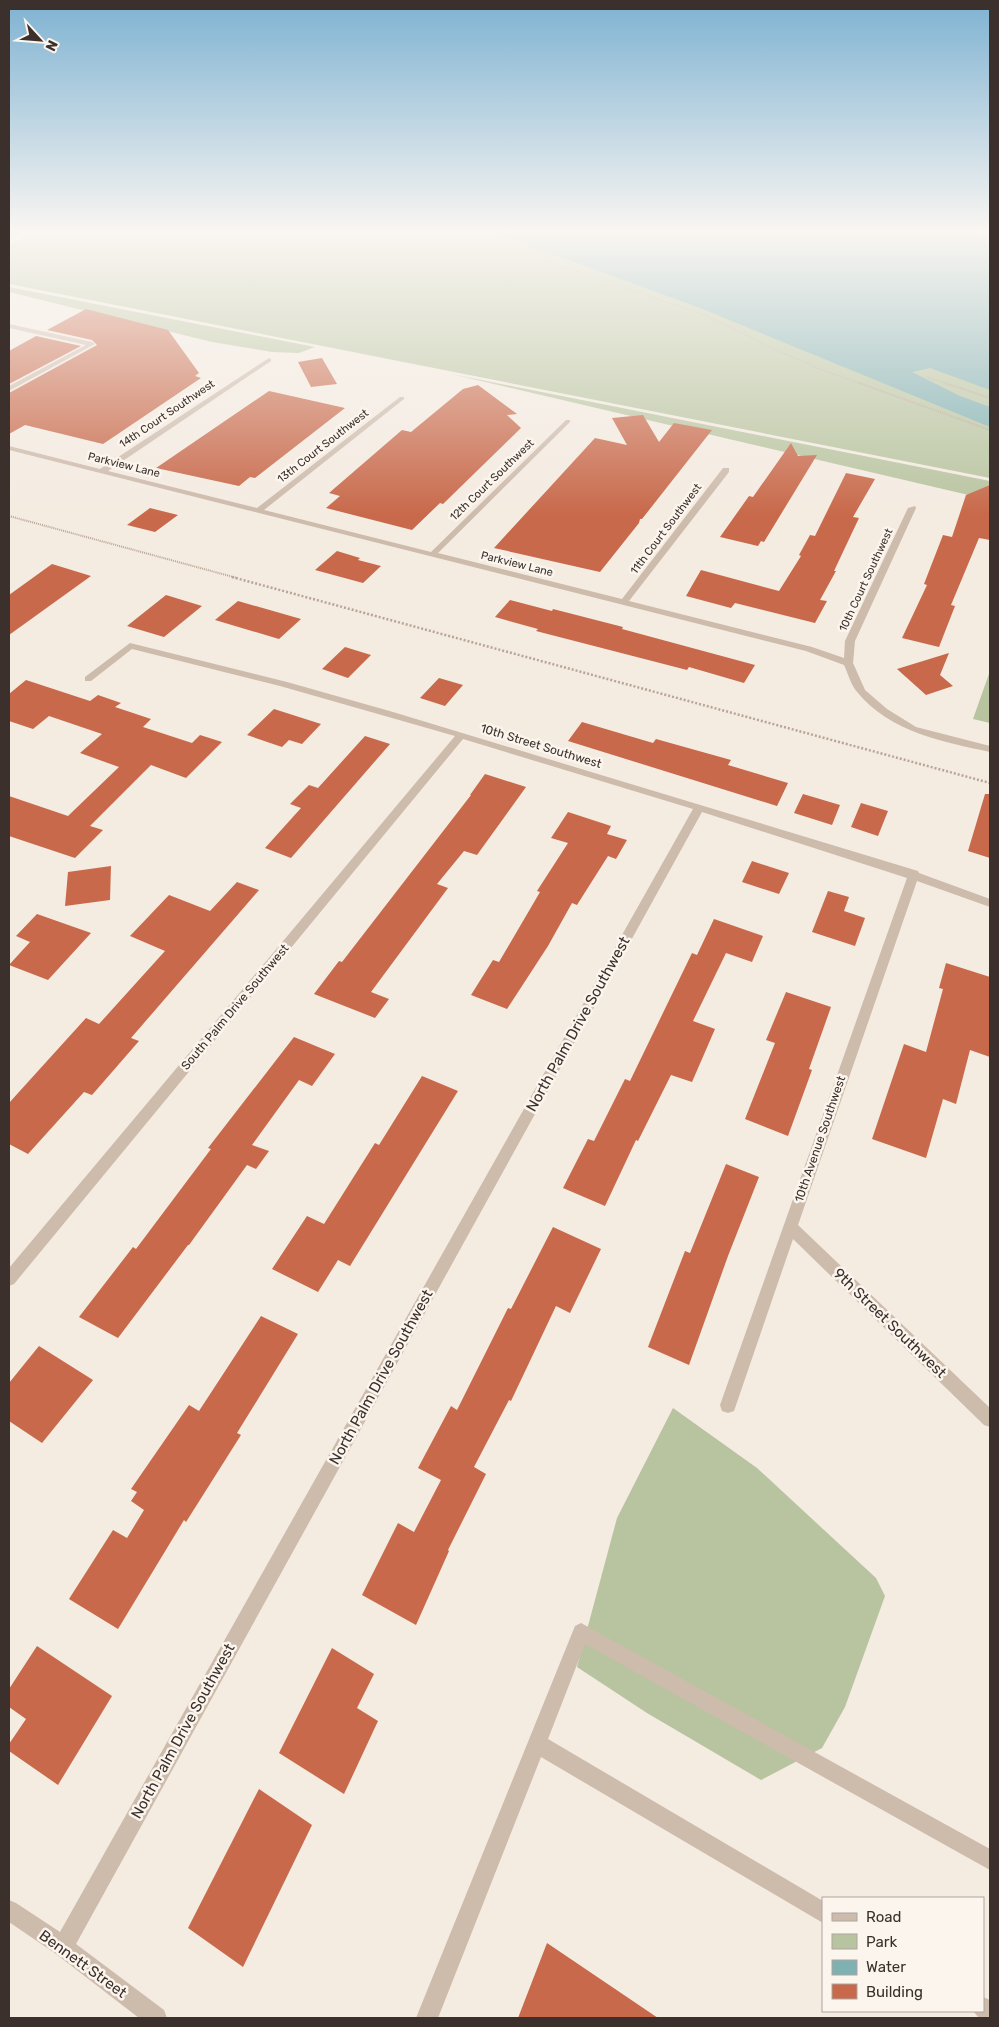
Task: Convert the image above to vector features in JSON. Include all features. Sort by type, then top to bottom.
[{"type":"street","points":[[9,326],[92,344],[9,389]]},
{"type":"street","name":"14th Court Southwest","points":[[102,471],[270,360]]},
{"type":"street","name":"13th Court Southwest","points":[[258,511],[402,398]]},
{"type":"street","name":"12th Court Southwest","points":[[432,555],[568,421]]},
{"type":"street","name":"Parkview Lane","points":[[9,448],[809,649],[848,663]]},
{"type":"street","name":"11th Court Southwest","points":[[624,602],[726,470]]},
{"type":"street","name":"10th Court Southwest","points":[[848,663],[850,641],[912,508]]},
{"type":"street","name":"10th Street Southwest","points":[[88,679],[130,646],[304,690],[461,735],[914,874],[990,904]]},
{"type":"street","points":[[848,663],[861,691],[884,710],[913,729],[990,749]]},
{"type":"street","name":"South Palm Drive Southwest","points":[[9,1279],[461,735]]},
{"type":"street","name":"North Palm Drive Southwest","points":[[63,1947],[699,807]]},
{"type":"street","name":"10th Avenue Southwest","points":[[728,1405],[914,874]]},
{"type":"street","name":"9th Street Southwest","points":[[790,1226],[990,1420]]},
{"type":"street","points":[[427,2018],[582,1632],[990,1860]]},
{"type":"street","points":[[537,1744],[822,1912]]},
{"type":"street","name":"Bennett Street","points":[[9,1910],[63,1947],[156,2018]]},
{"type":"path","points":[[729,326],[770,347],[827,372],[990,430]]},
{"type":"path","points":[[926,377],[990,398]]},
{"type":"path","points":[[9,516],[990,783]]},
{"type":"green space","points":[[145,326],[206,326],[315,347],[299,353],[272,352],[212,342]]},
{"type":"green space","points":[[219,326],[990,326],[990,478]]},
{"type":"green space","points":[[451,374],[990,481],[990,500]]},
{"type":"green space","points":[[990,671],[990,723],[973,719]]},
{"type":"green space","points":[[673,1408],[757,1468],[876,1578],[885,1596],[845,1707],[822,1748],[761,1780],[647,1713],[577,1667],[617,1518]]},
{"type":"water","points":[[743,326],[990,326],[990,390],[930,368],[912,372],[960,396],[990,407],[990,427]]},
{"type":"building","points":[[55,326],[151,326],[168,330],[199,373],[195,376],[201,378],[103,444],[25,425],[9,434],[9,393],[97,345],[92,340],[47,330]]},
{"type":"building","points":[[36,336],[81,346],[9,384],[9,351]]},
{"type":"building","points":[[322,358],[337,384],[311,387],[298,362]]},
{"type":"building","points":[[478,385],[517,414],[507,415],[521,428],[443,504],[440,503],[412,530],[326,508],[340,496],[329,493],[402,430],[411,432],[463,389]]},
{"type":"building","points":[[269,391],[345,408],[255,478],[250,477],[239,486],[156,468]]},
{"type":"building","points":[[643,415],[659,442],[674,423],[712,430],[600,572],[494,548],[595,438],[627,445],[612,418]]},
{"type":"building","points":[[791,443],[798,456],[817,455],[764,542],[761,541],[758,546],[720,537],[749,496],[753,497]]},
{"type":"building","points":[[846,473],[875,479],[853,517],[859,518],[834,571],[836,571],[820,600],[827,601],[815,623],[735,603],[731,608],[686,596],[701,570],[779,591],[801,556],[799,555],[810,535],[815,536]]},
{"type":"building","points":[[990,485],[990,540],[979,538],[951,605],[955,606],[939,647],[902,638],[927,585],[924,584],[943,535],[952,537],[966,495]]},
{"type":"building","points":[[150,508],[178,515],[155,532],[127,525]]},
{"type":"building","points":[[337,551],[360,558],[358,560],[381,566],[363,583],[315,570]]},
{"type":"building","points":[[52,564],[91,576],[9,635],[9,595]]},
{"type":"building","points":[[166,595],[202,606],[164,637],[127,626]]},
{"type":"building","points":[[510,600],[623,627],[622,629],[755,665],[744,683],[689,667],[687,670],[536,631],[538,629],[495,617]]},
{"type":"building","points":[[238,601],[301,619],[279,639],[215,620]]},
{"type":"building","points":[[345,647],[371,655],[348,678],[322,669]]},
{"type":"building","points":[[949,653],[940,675],[953,686],[926,695],[897,669]]},
{"type":"building","points":[[439,678],[463,685],[445,706],[420,698]]},
{"type":"building","points":[[26,680],[90,701],[98,695],[121,703],[115,707],[151,719],[143,727],[192,743],[200,735],[222,742],[186,778],[151,765],[90,826],[103,830],[75,858],[9,836],[9,796],[68,816],[119,767],[80,753],[102,734],[49,716],[33,729],[9,721],[9,694]]},
{"type":"building","points":[[274,709],[321,724],[302,744],[289,740],[282,747],[247,735]]},
{"type":"building","points":[[582,722],[653,743],[656,739],[731,760],[728,765],[788,783],[777,806],[568,741]]},
{"type":"building","points":[[365,736],[390,744],[291,858],[265,848],[301,808],[290,804],[309,785],[318,788]]},
{"type":"building","points":[[485,774],[526,787],[477,855],[464,851],[437,884],[448,888],[371,992],[389,999],[375,1018],[314,994],[339,961],[342,962],[471,795]]},
{"type":"building","points":[[803,794],[840,805],[832,825],[794,813]]},
{"type":"building","points":[[985,794],[990,794],[990,858],[968,851]]},
{"type":"building","points":[[861,803],[888,811],[878,836],[851,827]]},
{"type":"building","points":[[568,812],[611,826],[607,834],[627,840],[616,859],[608,856],[577,905],[572,903],[548,946],[507,1009],[471,995],[493,960],[499,962],[540,892],[537,891],[568,843],[551,838]]},
{"type":"building","points":[[752,861],[789,873],[779,894],[742,882]]},
{"type":"building","points":[[111,866],[110,900],[65,906],[68,872]]},
{"type":"building","points":[[237,882],[259,890],[131,1038],[139,1041],[92,1095],[84,1092],[28,1154],[9,1144],[9,1103],[86,1018],[99,1024],[165,951],[130,936],[169,895],[210,911]]},
{"type":"building","points":[[828,891],[849,897],[844,911],[865,918],[855,946],[812,932]]},
{"type":"building","points":[[37,914],[91,933],[48,980],[9,965],[30,942],[16,936]]},
{"type":"building","points":[[714,919],[763,936],[752,962],[726,953],[693,1021],[715,1029],[692,1082],[671,1075],[638,1141],[636,1140],[605,1206],[563,1188],[588,1139],[594,1141],[625,1079],[630,1081],[692,953],[697,955]]},
{"type":"building","points":[[946,963],[990,977],[990,1057],[970,1050],[956,1104],[943,1099],[926,1158],[872,1139],[904,1044],[926,1052],[943,989],[939,988]]},
{"type":"building","points":[[786,992],[831,1007],[809,1069],[812,1070],[788,1136],[745,1119],[775,1043],[766,1040]]},
{"type":"building","points":[[294,1037],[335,1054],[312,1086],[299,1080],[252,1145],[269,1151],[256,1169],[247,1165],[118,1338],[79,1317],[133,1247],[136,1249],[211,1149],[208,1148]]},
{"type":"building","points":[[422,1076],[458,1091],[350,1266],[338,1260],[318,1292],[272,1269],[307,1216],[324,1224],[375,1143],[379,1145]]},
{"type":"building","points":[[726,1164],[759,1177],[689,1365],[648,1347],[685,1251],[690,1253]]},
{"type":"building","points":[[553,1227],[601,1249],[570,1313],[556,1306],[511,1401],[509,1400],[474,1467],[486,1474],[448,1550],[416,1625],[362,1595],[398,1523],[414,1532],[441,1480],[418,1468],[451,1406],[457,1410],[508,1308],[511,1309]]},
{"type":"building","points":[[261,1316],[298,1334],[237,1433],[241,1435],[186,1522],[184,1520],[118,1629],[69,1599],[113,1530],[127,1538],[144,1510],[131,1501],[137,1492],[131,1489],[189,1405],[199,1411]]},
{"type":"building","points":[[39,1346],[93,1380],[42,1443],[9,1421],[9,1383]]},
{"type":"building","points":[[37,1646],[112,1696],[58,1785],[9,1751],[9,1744],[26,1719],[9,1707],[9,1689]]},
{"type":"building","points":[[332,1648],[374,1674],[357,1708],[378,1721],[344,1794],[279,1753]]},
{"type":"building","points":[[259,1789],[312,1825],[243,1967],[188,1928]]},
{"type":"building","points":[[547,1943],[658,2018],[518,2018]]}]
